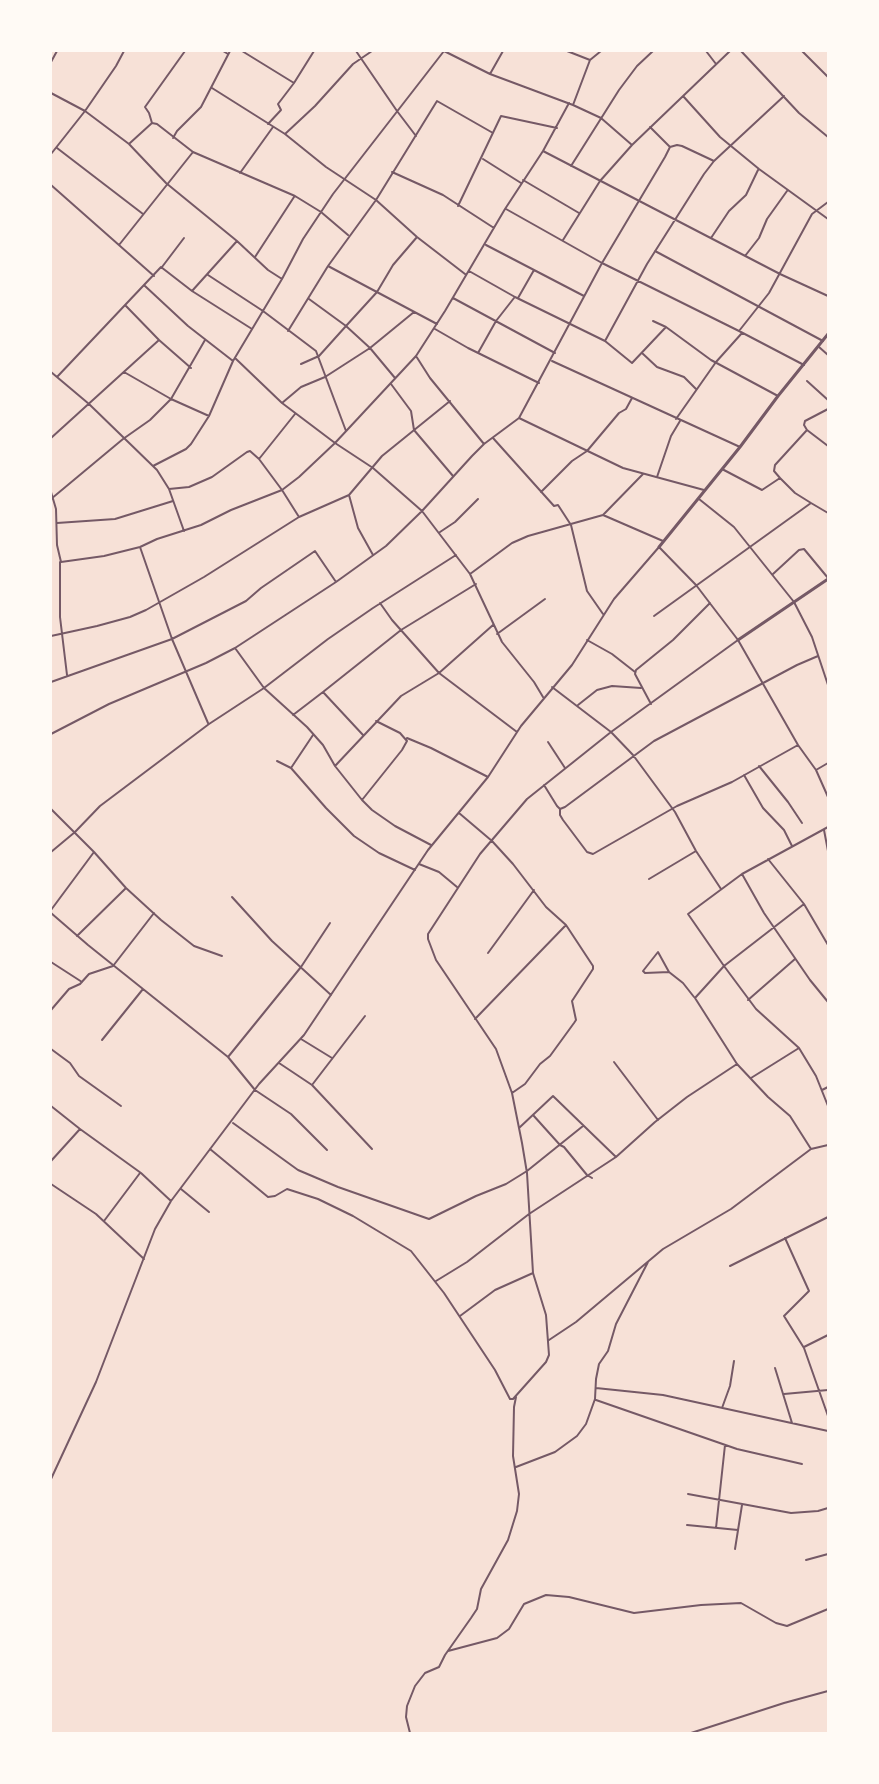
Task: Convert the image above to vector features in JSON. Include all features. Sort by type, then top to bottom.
[{"type":"street","points":[[51,62],[57,51]]},
{"type":"street","points":[[51,154],[85,111],[124,51]]},
{"type":"street","points":[[152,123],[145,107],[184,51]]},
{"type":"street","points":[[173,138],[201,107],[212,88],[229,52],[223,51]]},
{"type":"street","points":[[242,51],[294,83]]},
{"type":"street","points":[[268,124],[281,110],[278,104],[314,51]]},
{"type":"street","points":[[356,51],[416,136]]},
{"type":"street","points":[[285,134],[362,58],[372,51]]},
{"type":"street","points":[[153,466],[186,449],[209,416],[234,359],[303,239],[345,179],[444,51],[490,74],[571,104],[601,118],[632,145]]},
{"type":"street","points":[[490,74],[503,51]]},
{"type":"street","points":[[567,51],[590,60]]},
{"type":"street","points":[[60,562],[104,556],[140,547],[282,490],[335,443],[416,356],[571,104],[590,60],[601,51]]},
{"type":"street","points":[[571,166],[637,66],[653,51]]},
{"type":"street","points":[[706,51],[716,64]]},
{"type":"street","points":[[562,240],[600,181],[632,145],[730,51]]},
{"type":"street","points":[[741,51],[809,122],[828,136]]},
{"type":"street","points":[[802,51],[828,77]]},
{"type":"street","points":[[212,88],[285,134],[376,200],[417,237],[466,275]]},
{"type":"street","points":[[51,93],[85,111],[129,144],[166,183],[282,279]]},
{"type":"street","points":[[683,96],[720,137],[759,169],[828,219]]},
{"type":"street","points":[[605,341],[655,251],[714,162],[784,96]]},
{"type":"street","points":[[288,331],[348,236],[376,200],[437,101],[493,133]]},
{"type":"street","points":[[458,206],[501,116],[556,128]]},
{"type":"street","points":[[129,144],[152,123]]},
{"type":"street","points":[[152,123],[157,124],[193,152],[295,196],[321,212],[348,236]]},
{"type":"street","points":[[240,174],[273,127]]},
{"type":"street","points":[[650,128],[670,147],[682,146],[714,162]]},
{"type":"street","points":[[51,734],[109,704],[236,648],[336,582],[391,541],[484,444],[519,418],[602,263],[641,201],[670,147]]},
{"type":"street","points":[[57,148],[143,214]]},
{"type":"street","points":[[543,151],[780,274],[828,296]]},
{"type":"street","points":[[119,245],[166,183],[193,152]]},
{"type":"street","points":[[482,159],[579,213]]},
{"type":"street","points":[[711,238],[729,211],[746,195],[759,169]]},
{"type":"street","points":[[392,172],[443,195],[494,228]]},
{"type":"street","points":[[51,186],[154,276]]},
{"type":"street","points":[[746,256],[759,238],[767,219],[788,190]]},
{"type":"street","points":[[255,258],[295,196]]},
{"type":"street","points":[[676,418],[769,293],[815,210],[828,202]]},
{"type":"street","points":[[505,209],[602,263],[804,365]]},
{"type":"street","points":[[301,364],[319,356],[377,292],[393,265],[417,237]]},
{"type":"street","points":[[57,376],[145,286],[184,238]]},
{"type":"street","points":[[192,291],[237,241]]},
{"type":"street","points":[[484,244],[584,296]]},
{"type":"street","points":[[655,251],[823,341]]},
{"type":"street","points":[[328,266],[437,324]]},
{"type":"street","points":[[161,267],[192,291],[253,329]]},
{"type":"street","points":[[478,353],[495,321],[516,297],[534,270]]},
{"type":"street","points":[[469,271],[605,341],[631,363],[666,327]]},
{"type":"street","points":[[208,275],[263,311],[316,351],[346,431]]},
{"type":"street","points":[[145,286],[205,340],[234,359],[282,404],[373,468],[422,511],[470,574],[497,634],[534,682],[543,698]]},
{"type":"street","points":[[453,298],[555,353]]},
{"type":"street","points":[[309,299],[346,326],[370,348],[396,379]]},
{"type":"street","points":[[126,306],[159,340],[191,368]]},
{"type":"street","points":[[282,404],[301,387],[325,377],[370,348],[414,312]]},
{"type":"street","points":[[653,321],[666,327],[716,362],[778,396]]},
{"type":"street","points":[[434,328],[539,383]]},
{"type":"street","points":[[51,1479],[96,1382],[154,1229],[171,1201],[255,1090],[300,1039],[432,845],[488,777],[517,732],[543,698],[572,665],[621,590],[664,541],[828,334]]},
{"type":"street","points":[[51,438],[159,340]]},
{"type":"street","points":[[52,498],[123,439],[150,420],[171,399],[191,368],[205,340]]},
{"type":"street","points":[[818,347],[828,355]]},
{"type":"street","points":[[642,353],[657,367],[684,377],[696,389]]},
{"type":"street","points":[[416,356],[430,378],[484,444]]},
{"type":"street","points":[[551,360],[740,447]]},
{"type":"street","points":[[51,372],[88,404],[165,480],[184,531]]},
{"type":"street","points":[[124,372],[171,399],[209,416]]},
{"type":"street","points":[[807,381],[828,400]]},
{"type":"street","points":[[391,384],[411,411],[414,430],[454,477]]},
{"type":"street","points":[[541,492],[572,460],[586,451],[619,413],[626,409],[632,397]]},
{"type":"street","points":[[51,636],[130,617],[204,577],[299,518],[349,495],[382,456],[450,401]]},
{"type":"street","points":[[828,409],[805,421],[804,425],[828,446]]},
{"type":"street","points":[[259,459],[295,414]]},
{"type":"street","points":[[519,418],[623,468],[704,490]]},
{"type":"street","points":[[657,477],[671,436],[681,420]]},
{"type":"street","points":[[807,430],[775,465],[774,471],[795,493],[828,513]]},
{"type":"street","points":[[493,438],[554,506],[558,505],[571,525],[587,591],[604,615]]},
{"type":"street","points":[[169,489],[189,486],[212,477],[250,451],[259,459],[282,490],[299,518]]},
{"type":"street","points":[[722,469],[762,490],[780,478]]},
{"type":"street","points":[[470,574],[512,543],[543,531],[603,515],[643,473]]},
{"type":"street","points":[[51,492],[57,522],[60,597],[67,676]]},
{"type":"street","points":[[349,495],[358,528],[373,555]]},
{"type":"street","points":[[698,498],[734,527],[794,602],[812,637],[828,685]]},
{"type":"street","points":[[439,533],[478,499]]},
{"type":"street","points":[[57,522],[116,519],[174,501]]},
{"type":"street","points":[[654,616],[811,503]]},
{"type":"street","points":[[603,515],[664,541]]},
{"type":"street","points":[[140,547],[172,639],[209,724]]},
{"type":"street","points":[[659,547],[696,585],[738,640],[798,745],[816,770],[828,796]]},
{"type":"street","points":[[210,1149],[268,1197],[287,1189],[318,1199],[353,1216],[411,1251],[436,1281],[460,1316],[495,1370],[510,1399],[517,1395],[549,1359],[545,1312],[533,1273],[527,1171],[519,1128],[512,1093],[496,1049],[436,960],[428,939],[434,922],[458,887],[527,799],[611,732],[828,578],[804,549],[799,550],[773,574]]},
{"type":"street","points":[[51,682],[172,639],[246,601],[315,551],[336,582]]},
{"type":"street","points":[[51,852],[75,832],[100,806],[209,724],[264,688],[380,603],[456,555]]},
{"type":"street","points":[[293,715],[401,630],[476,584]]},
{"type":"street","points":[[497,634],[545,599]]},
{"type":"street","points":[[380,603],[439,673],[517,732]]},
{"type":"street","points":[[635,672],[640,665],[673,640],[710,603]]},
{"type":"street","points":[[335,766],[401,696],[439,673],[493,625]]},
{"type":"street","points":[[587,640],[612,654],[635,672],[651,704]]},
{"type":"street","points":[[236,648],[264,688],[323,745],[335,766],[362,800],[395,826],[432,845]]},
{"type":"street","points":[[560,809],[654,741],[818,656]]},
{"type":"street","points":[[578,706],[597,690],[612,686],[641,688]]},
{"type":"street","points":[[552,687],[611,732],[633,755],[672,809],[721,889]]},
{"type":"street","points":[[323,692],[363,735]]},
{"type":"street","points":[[376,721],[488,777]]},
{"type":"street","points":[[291,768],[313,734]]},
{"type":"street","points":[[362,800],[402,750],[406,744],[406,738]]},
{"type":"street","points":[[548,742],[565,768]]},
{"type":"street","points":[[544,785],[560,809],[563,820],[587,852],[593,854],[672,809],[744,775],[798,745]]},
{"type":"street","points":[[277,761],[291,768],[354,836],[379,854],[415,870]]},
{"type":"street","points":[[816,770],[828,763]]},
{"type":"street","points":[[759,766],[802,823]]},
{"type":"street","points":[[744,775],[763,808],[784,830],[792,846]]},
{"type":"street","points":[[51,809],[154,914],[194,946],[222,956]]},
{"type":"street","points":[[459,813],[492,841],[546,907],[566,925],[593,969],[572,1001],[576,1020],[550,1056],[540,1064],[525,1084],[512,1093]]},
{"type":"street","points":[[828,827],[742,874],[688,914],[748,1000],[799,1048],[816,1076],[828,1106]]},
{"type":"street","points":[[824,829],[828,851]]},
{"type":"street","points":[[649,879],[696,851]]},
{"type":"street","points":[[94,852],[51,912],[113,966],[228,1057],[255,1090],[291,1114],[327,1150]]},
{"type":"street","points":[[768,858],[804,904],[828,945]]},
{"type":"street","points":[[419,864],[439,872],[458,887]]},
{"type":"street","points":[[742,874],[758,904],[795,959],[828,1002]]},
{"type":"street","points":[[77,936],[126,888]]},
{"type":"street","points":[[488,953],[534,890]]},
{"type":"street","points":[[232,897],[272,941],[331,995]]},
{"type":"street","points":[[695,998],[724,966],[775,929],[804,904]]},
{"type":"street","points":[[51,1010],[69,989],[82,982],[91,973],[113,966],[154,914]]},
{"type":"street","points":[[228,1057],[301,967],[330,923]]},
{"type":"street","points":[[475,1019],[566,925]]},
{"type":"street","points":[[669,972],[645,973],[643,971],[658,952],[669,972],[683,983],[695,998],[737,1064],[790,1116],[811,1149]]},
{"type":"street","points":[[748,1000],[795,959]]},
{"type":"street","points":[[51,962],[82,982]]},
{"type":"street","points":[[102,1040],[143,989]]},
{"type":"street","points":[[312,1085],[365,1016]]},
{"type":"street","points":[[300,1039],[332,1058]]},
{"type":"street","points":[[751,1078],[799,1048]]},
{"type":"street","points":[[51,1049],[70,1063],[79,1076],[121,1106]]},
{"type":"street","points":[[614,1062],[658,1120]]},
{"type":"street","points":[[279,1063],[312,1085],[372,1149]]},
{"type":"street","points":[[436,1281],[467,1262],[529,1214],[616,1157],[687,1097],[737,1064]]},
{"type":"street","points":[[822,1090],[828,1087]]},
{"type":"street","points":[[519,1128],[553,1096],[616,1157]]},
{"type":"street","points":[[51,1106],[141,1173],[171,1201]]},
{"type":"street","points":[[533,1114],[592,1178]]},
{"type":"street","points":[[232,1122],[298,1170],[338,1187],[429,1219],[506,1184],[527,1171],[584,1126]]},
{"type":"street","points":[[51,1161],[52,1157],[80,1129]]},
{"type":"street","points":[[548,1341],[576,1322],[663,1249],[731,1209],[811,1149],[828,1145]]},
{"type":"street","points":[[104,1221],[141,1173]]},
{"type":"street","points":[[51,1184],[104,1221],[144,1259]]},
{"type":"street","points":[[180,1188],[208,1212]]},
{"type":"street","points":[[730,1266],[828,1217]]},
{"type":"street","points":[[785,1238],[809,1288],[808,1293],[784,1316],[804,1348],[828,1416]]},
{"type":"street","points":[[516,1467],[555,1452],[577,1436],[590,1416],[595,1399],[599,1364],[608,1351],[614,1329],[648,1262]]},
{"type":"street","points":[[460,1316],[495,1290],[533,1273]]},
{"type":"street","points":[[804,1348],[828,1335]]},
{"type":"street","points":[[722,1407],[730,1386],[734,1361]]},
{"type":"street","points":[[775,1368],[792,1423]]},
{"type":"street","points":[[596,1388],[663,1395],[828,1431]]},
{"type":"street","points":[[784,1394],[828,1390]]},
{"type":"street","points":[[410,1733],[406,1717],[410,1696],[415,1686],[425,1673],[439,1667],[477,1610],[481,1589],[508,1540],[519,1500],[513,1446],[514,1407],[517,1395]]},
{"type":"street","points":[[595,1399],[725,1445],[802,1464]]},
{"type":"street","points":[[716,1528],[725,1445]]},
{"type":"street","points":[[688,1494],[791,1512],[811,1512],[828,1508]]},
{"type":"street","points":[[735,1549],[742,1503]]},
{"type":"street","points":[[687,1525],[738,1530]]},
{"type":"street","points":[[806,1560],[828,1554]]},
{"type":"street","points":[[448,1651],[497,1638],[509,1629],[524,1604],[546,1595],[569,1597],[634,1613],[741,1603],[776,1623],[787,1626],[828,1609]]},
{"type":"street","points":[[691,1733],[828,1691]]}]
